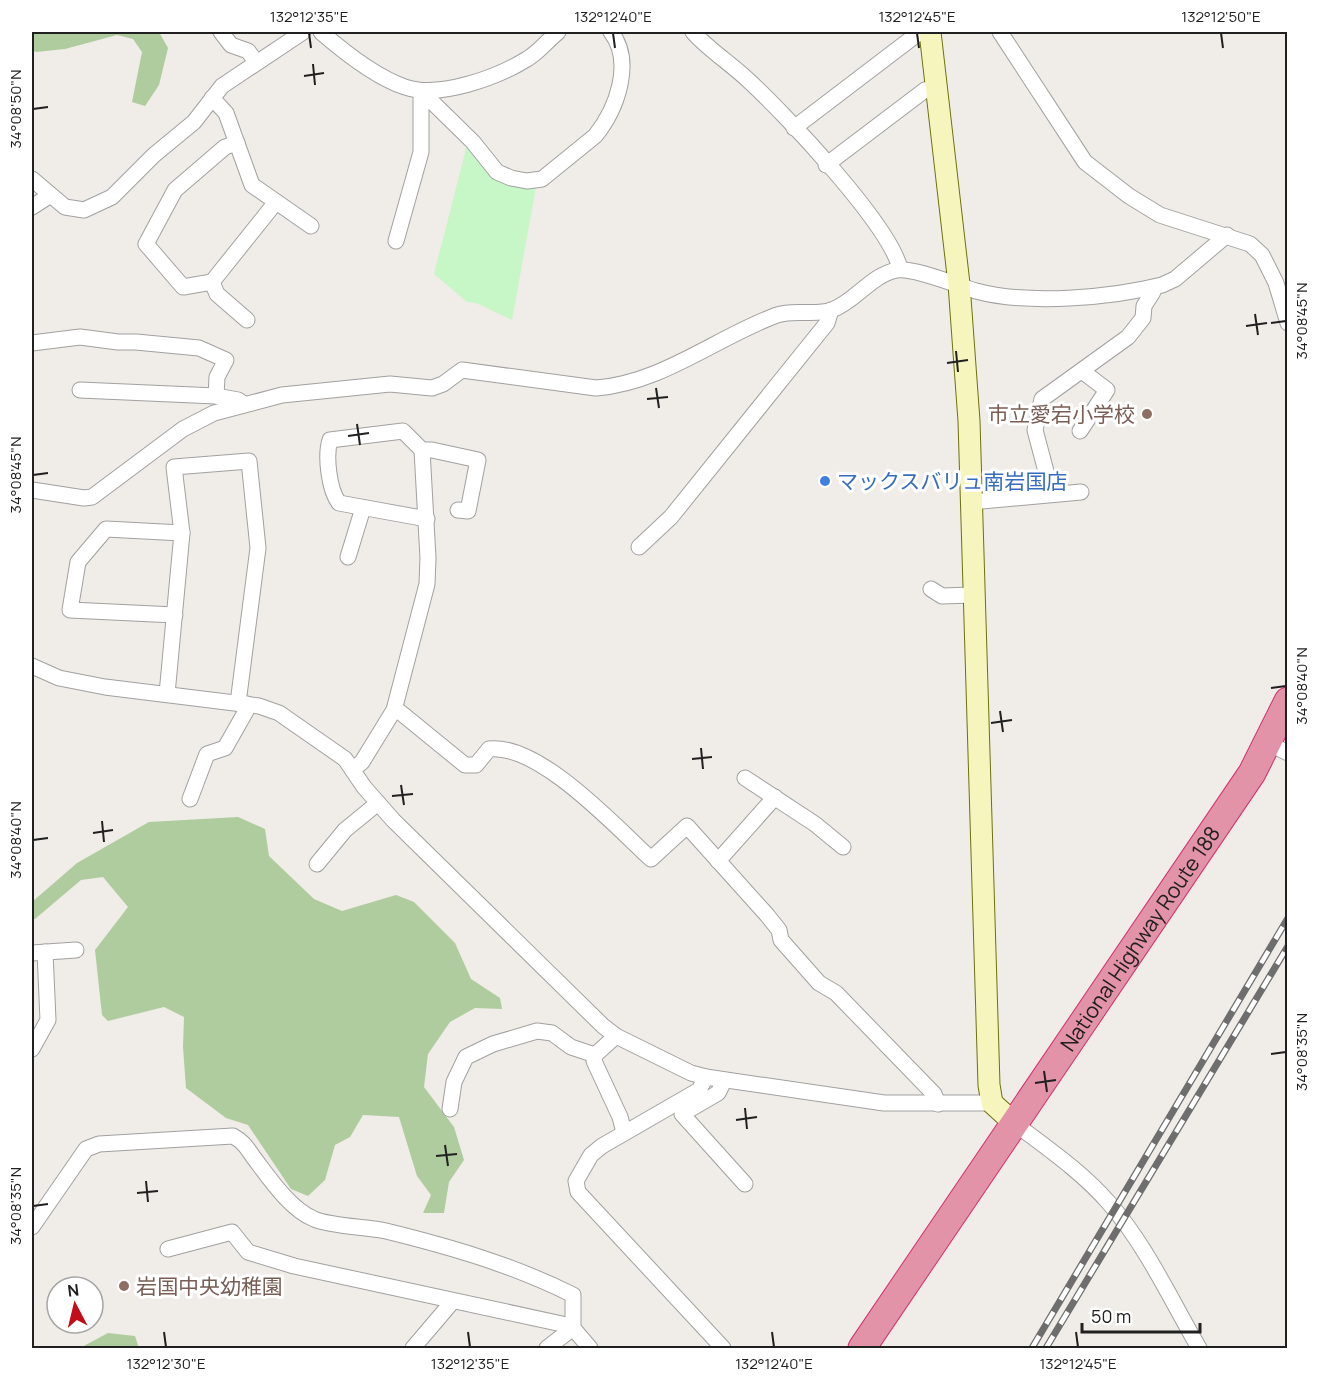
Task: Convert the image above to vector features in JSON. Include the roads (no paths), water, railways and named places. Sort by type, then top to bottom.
[{"type":"highway","name":"National Highway Route 188","points":[[862,1348],[1252,773],[1278,748],[1287,701]]},
{"type":"street","points":[[221,32],[231,45],[248,51],[256,62]]},
{"type":"street","points":[[32,179],[49,196],[65,207],[84,210],[112,197],[154,155],[194,122],[222,86],[303,32]]},
{"type":"street","points":[[321,32],[364,65],[404,87],[421,90],[448,88],[491,77],[529,58],[558,32]]},
{"type":"street","points":[[421,90],[473,142],[497,172],[519,179],[542,179],[602,128],[621,81],[623,59],[620,44],[611,32]]},
{"type":"street","points":[[693,32],[749,81],[794,128],[880,227],[897,255],[900,269]]},
{"type":"street","points":[[794,128],[920,32]]},
{"type":"street","points":[[930,32],[959,285],[969,421],[972,595],[988,1061],[992,1103],[1076,1172],[1110,1204],[1138,1243],[1199,1348]]},
{"type":"street","points":[[1000,32],[1085,162],[1129,196],[1160,214],[1250,244],[1262,255],[1276,283],[1287,323]]},
{"type":"street","points":[[826,165],[925,90],[937,88]]},
{"type":"street","points":[[396,242],[421,152],[421,90]]},
{"type":"street","points":[[212,98],[226,113],[252,185],[311,226]]},
{"type":"street","points":[[237,143],[225,147],[175,190],[146,244],[183,287],[212,282],[276,202]]},
{"type":"street","points":[[32,207],[49,196]]},
{"type":"street","points":[[32,490],[84,498],[92,496],[137,466],[183,429],[214,413],[282,395],[390,384],[432,388],[444,384],[462,370],[596,388],[614,387],[667,368],[781,314],[831,310],[885,274],[900,269],[976,291],[1009,297],[1043,299],[1152,288],[1175,279],[1227,235]]},
{"type":"street","points":[[212,282],[217,294],[247,320]]},
{"type":"street","points":[[1052,494],[1035,430],[1042,399],[1128,337],[1143,318],[1144,306],[1153,292],[1152,288]]},
{"type":"street","points":[[639,548],[671,516],[827,323],[831,310]]},
{"type":"street","points":[[32,343],[80,337],[199,348],[226,360],[217,377],[216,396]]},
{"type":"street","points":[[1080,431],[1107,390],[1082,371]]},
{"type":"street","points":[[80,390],[216,396],[238,400],[244,404]]},
{"type":"street","points":[[353,769],[362,762],[393,710],[427,584],[427,519],[422,450],[403,431],[330,440],[327,449],[334,496],[339,503],[427,519]]},
{"type":"street","points":[[422,450],[478,460],[468,512],[458,510]]},
{"type":"street","points":[[167,694],[182,533],[174,467],[249,461],[258,548],[243,704],[246,711],[225,748],[207,754],[190,799]]},
{"type":"street","points":[[970,502],[1081,492]]},
{"type":"street","points":[[348,557],[363,508]]},
{"type":"street","points":[[175,615],[70,610],[78,562],[106,529],[182,533]]},
{"type":"street","points":[[931,589],[942,596],[972,595]]},
{"type":"street","points":[[32,666],[59,678],[105,687],[243,704],[279,713],[345,759],[378,803],[483,910],[616,1036],[691,1073],[724,1081],[884,1103],[992,1103]]},
{"type":"street","points":[[393,710],[400,712],[465,765],[476,765],[489,749],[499,747],[528,756],[549,769],[651,859],[687,826],[780,930],[781,940],[819,983],[836,993],[934,1094],[938,1104]]},
{"type":"street","points":[[745,778],[815,824],[843,847]]},
{"type":"street","points":[[718,861],[774,797]]},
{"type":"street","points":[[317,864],[345,830],[378,803]]},
{"type":"street","points":[[32,1049],[48,1020],[38,952],[76,950]]},
{"type":"street","points":[[450,1109],[454,1082],[466,1057],[493,1044],[537,1031],[552,1033],[571,1047],[596,1055]]},
{"type":"street","points":[[616,1036],[596,1055],[594,1061],[620,1117],[624,1132]]},
{"type":"street","points":[[706,1077],[699,1090],[624,1132],[591,1155],[576,1181],[578,1191],[723,1348]]},
{"type":"street","points":[[724,1081],[718,1093],[682,1114],[745,1184]]},
{"type":"street","points":[[32,1227],[86,1149],[99,1144],[233,1136],[244,1142],[253,1157],[300,1212],[317,1221],[362,1226],[444,1245],[526,1272],[573,1295],[573,1328]]},
{"type":"street","points":[[168,1249],[231,1232],[248,1252],[294,1266],[573,1328],[590,1348]]},
{"type":"street","points":[[412,1348],[453,1301]]},
{"type":"street","points":[[547,1348],[573,1328]]},
{"type":"railway","points":[[1032,1348],[1288,918]]},
{"type":"railway","points":[[1046,1348],[1288,946]]},
{"type":"place","name":"市立愛宕小学校","points":[[1147,414]]},
{"type":"place","name":"マックスバリュ南岩国店","points":[[825,481]]},
{"type":"place","name":"岩国中央幼稚園","points":[[124,1286]]}]
